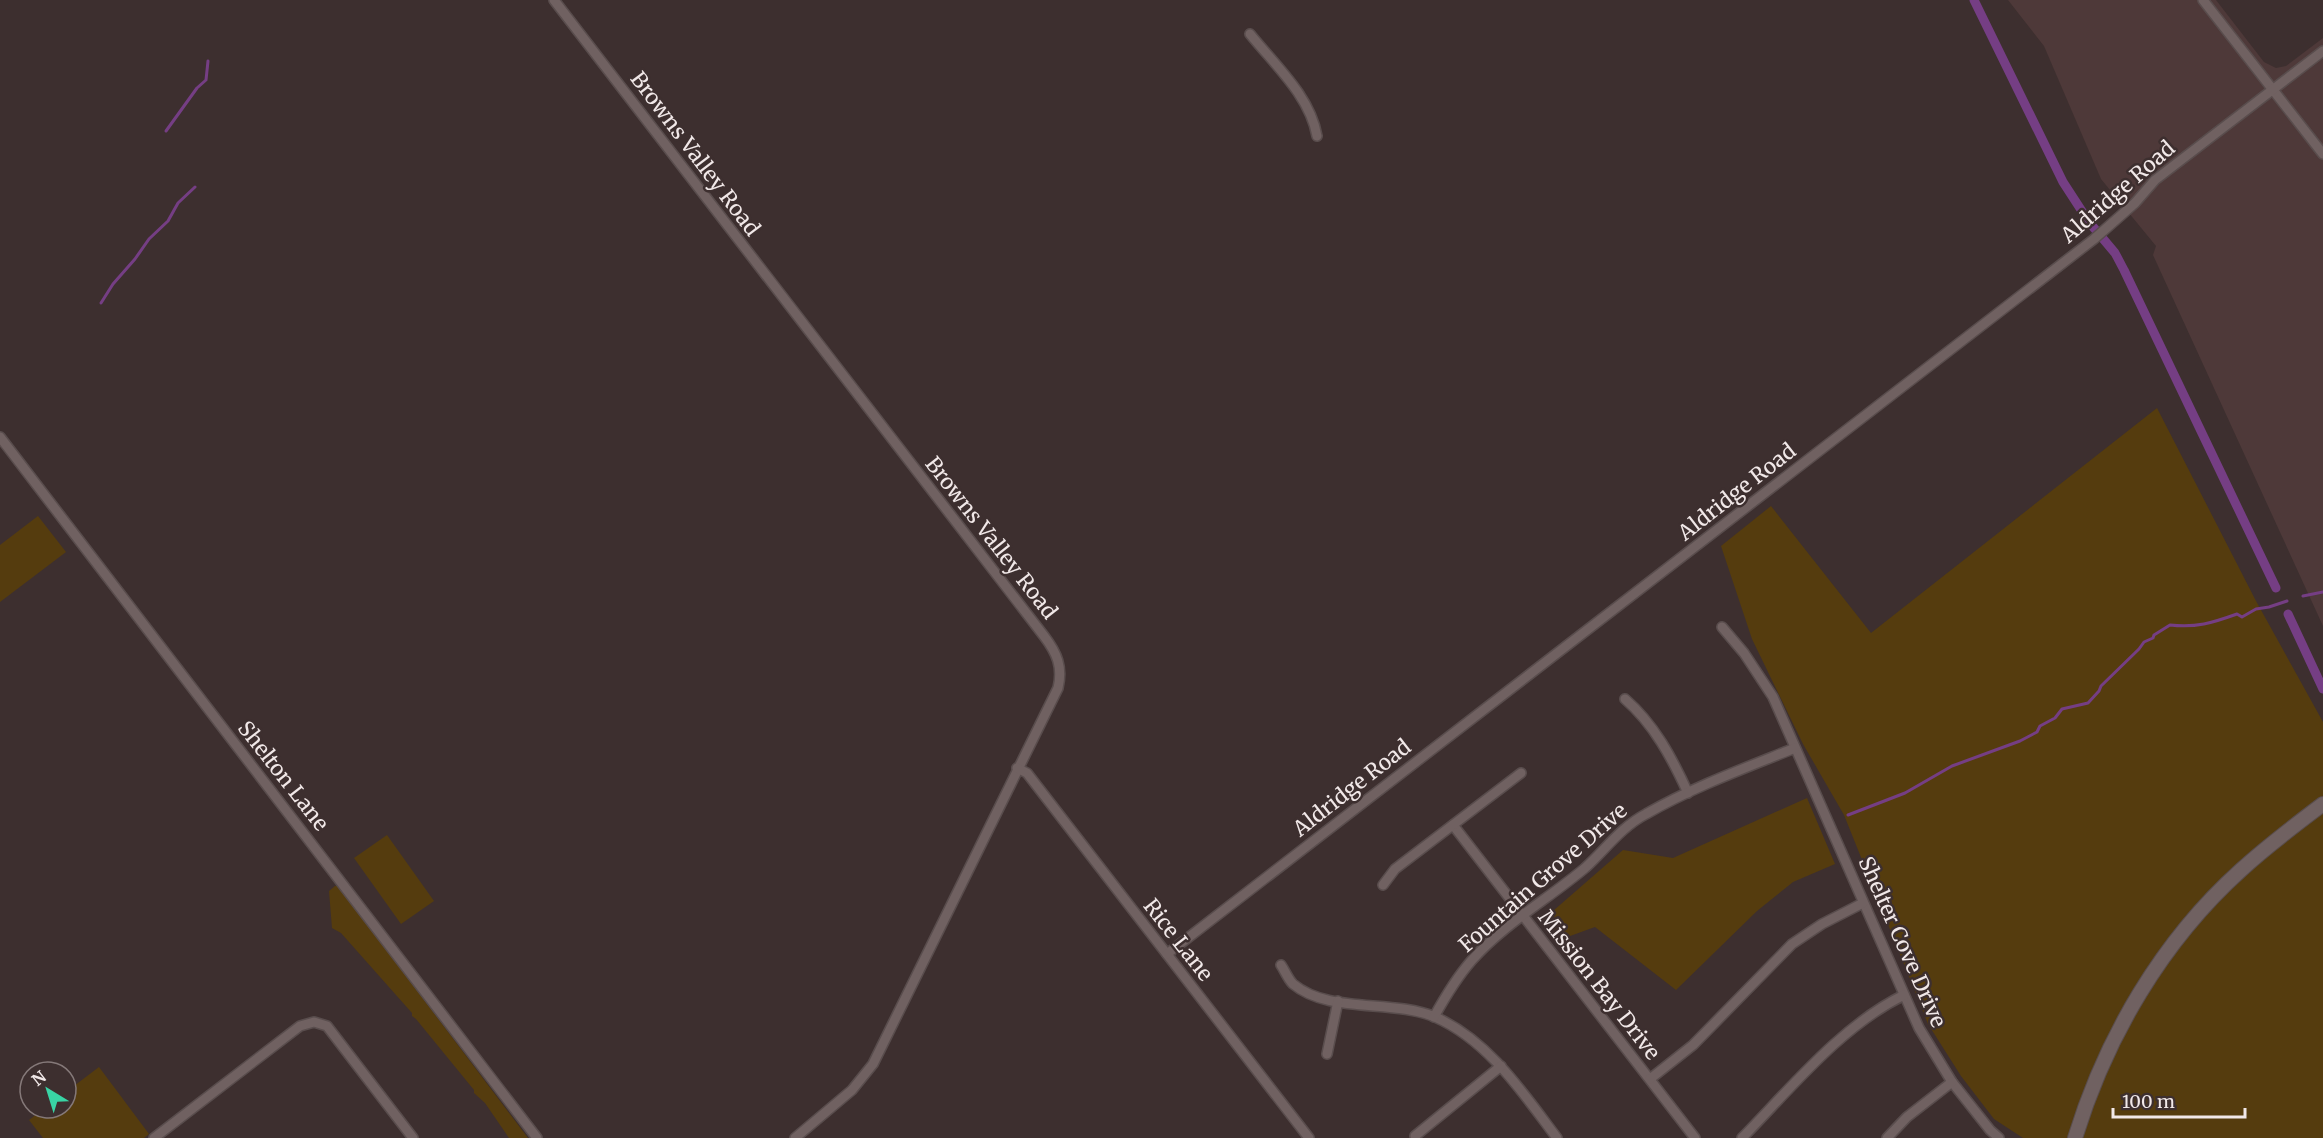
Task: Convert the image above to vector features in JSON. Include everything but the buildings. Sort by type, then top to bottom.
[{"type":"street","name":"Browns Valley Road","points":[[554,0],[1053,647],[1061,672],[1058,688],[873,1064],[852,1090],[795,1138]]},
{"type":"street","points":[[2203,0],[2323,154]]},
{"type":"street","points":[[1250,34],[1305,102],[1314,120],[1317,136]]},
{"type":"street","name":"Aldridge Road","points":[[1167,954],[2105,230],[2156,180],[2323,51]]},
{"type":"street","name":"Shelton Lane","points":[[0,437],[537,1138]]},
{"type":"street","name":"Shelter Cove Drive","points":[[1722,627],[1744,653],[1773,697],[1904,995],[1935,1056],[1952,1082],[1999,1138]]},
{"type":"street","points":[[1625,699],[1636,709],[1669,751],[1688,792]]},
{"type":"street","name":"Fountain Grove Drive","points":[[1434,1017],[1450,989],[1472,960],[1586,867],[1626,827],[1688,792],[1795,748]]},
{"type":"street","name":"Rice Lane","points":[[1017,768],[1027,772],[1309,1138]]},
{"type":"street","points":[[1383,885],[1395,869],[1521,773]]},
{"type":"street","points":[[2075,1138],[2086,1102],[2111,1043],[2161,960],[2211,899],[2240,870],[2323,804]]},
{"type":"street","name":"Mission Bay Drive","points":[[1453,825],[1695,1138]]},
{"type":"street","points":[[1650,1079],[1693,1045],[1792,944],[1822,924],[1863,903]]},
{"type":"street","points":[[1281,965],[1291,982],[1306,992],[1338,1001],[1379,1005],[1434,1017],[1478,1045],[1501,1066],[1557,1138]]},
{"type":"street","points":[[1742,1138],[1851,1027],[1880,1006],[1904,995]]},
{"type":"street","points":[[1328,1054],[1338,1001]]},
{"type":"street","points":[[154,1138],[300,1026],[314,1022],[327,1026],[413,1138]]},
{"type":"street","points":[[1415,1136],[1501,1066]]},
{"type":"street","points":[[1887,1138],[1907,1117],[1952,1082]]},
{"type":"shaded area","points":[[2008,0],[2216,0],[2264,62],[2276,68],[2286,66],[2323,38],[2323,626],[2153,255],[2156,246],[2101,179],[2044,46]]},
{"type":"shaded area","points":[[2157,408],[2256,601],[2323,722],[2323,1138],[2023,1138],[1994,1119],[1961,1076],[1928,1024],[1844,815],[1803,744],[1752,639],[1721,546],[1771,506],[1871,633]]},
{"type":"shaded area","points":[[38,516],[66,552],[0,602],[0,545]]},
{"type":"shaded area","points":[[1807,798],[1835,864],[1793,882],[1757,911],[1676,990],[1595,927],[1559,940],[1547,925],[1553,911],[1623,850],[1673,858]]},
{"type":"shaded area","points":[[387,835],[434,901],[401,924],[354,858]]},
{"type":"shaded area","points":[[338,886],[528,1138],[509,1138],[485,1103],[474,1093],[474,1090],[412,1016],[412,1013],[341,933],[332,928],[329,891]]},
{"type":"shaded area","points":[[99,1067],[149,1134],[144,1138],[43,1138],[29,1120],[78,1120],[78,1083]]},
{"type":"waterway","points":[[1974,0],[2063,182],[2089,222],[2115,253],[2124,270],[2276,588]]},
{"type":"waterway","points":[[166,131],[197,88],[206,80],[208,61]]},
{"type":"waterway","points":[[101,303],[149,239],[168,221],[178,203],[195,187]]},
{"type":"waterway","points":[[2303,596],[2323,592]]},
{"type":"waterway","points":[[1848,815],[1905,793],[1952,766],[2020,741],[2037,732],[2040,726],[2055,718],[2062,709],[2088,703],[2101,686],[2144,642],[2170,625],[2204,624],[2237,614],[2242,617],[2256,609],[2287,601]]},
{"type":"waterway","points":[[2288,614],[2323,689]]}]
